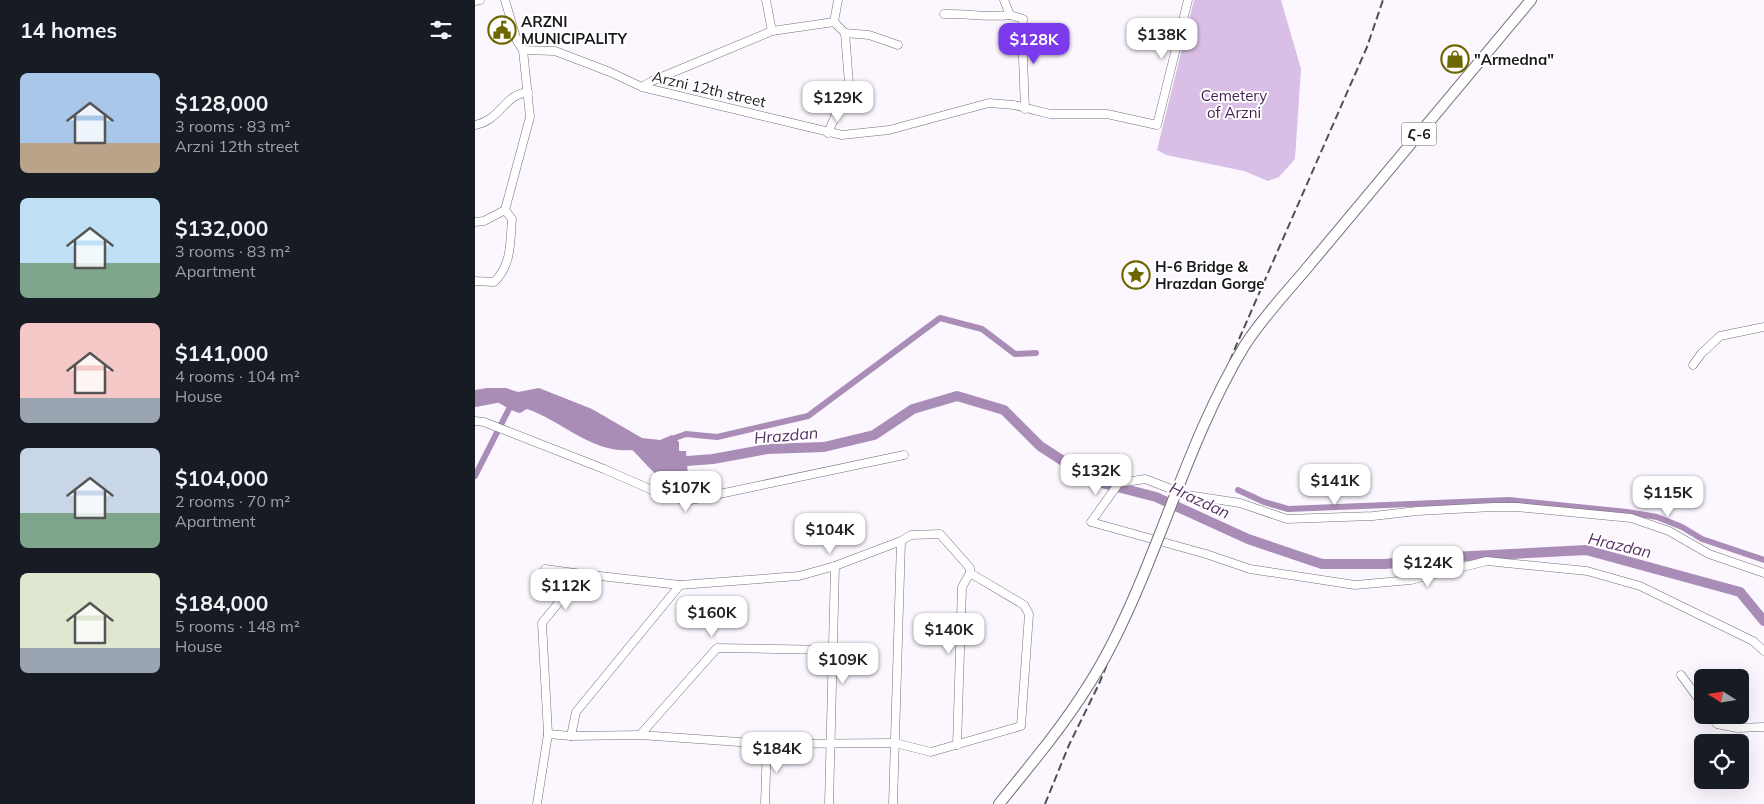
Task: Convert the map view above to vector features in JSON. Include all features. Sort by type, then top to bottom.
[{"type":"main road","name":"Հ-6","points":[[999,804],[1060,728],[1113,644],[1209,413],[1231,371],[1259,325],[1531,0]]},
{"type":"street","points":[[475,1],[481,0]]},
{"type":"street","points":[[475,222],[484,221],[505,210],[530,117],[523,50],[517,41],[505,0]]},
{"type":"street","points":[[766,0],[772,31]]},
{"type":"street","points":[[833,22],[838,0]]},
{"type":"street","points":[[1004,0],[1010,15]]},
{"type":"street","name":"Arzni 12th street","points":[[523,50],[555,51],[610,72],[642,87],[828,133],[843,135],[889,130],[989,103],[1013,105],[1050,114],[1107,114],[1157,125],[1188,0]]},
{"type":"street","points":[[944,14],[964,13],[996,17],[1010,15],[1023,19],[1021,33],[1025,109]]},
{"type":"street","points":[[642,87],[772,31],[833,22]]},
{"type":"street","points":[[833,22],[845,33],[869,34],[898,45]]},
{"type":"street","points":[[828,133],[849,84],[845,33]]},
{"type":"street","points":[[475,125],[493,118],[514,94],[528,92]]},
{"type":"street","points":[[475,281],[494,282],[502,274],[509,258],[512,219],[505,210]]},
{"type":"street","points":[[1693,366],[1701,354],[1720,336],[1764,327]]},
{"type":"street","points":[[475,421],[484,422],[659,493],[686,501],[904,455]]},
{"type":"street","points":[[1764,573],[1709,554],[1691,542],[1651,523],[1631,518],[1493,507],[1417,511],[1373,516],[1287,519],[1241,503],[1187,495],[1145,479],[1119,483],[1091,522],[1206,554],[1250,569],[1355,585],[1411,580],[1487,561],[1587,571],[1640,586],[1753,640],[1764,651]]},
{"type":"street","points":[[545,569],[680,585],[799,576],[835,566],[901,542],[911,535],[940,534],[970,568],[970,573],[962,587],[957,745]]},
{"type":"street","points":[[893,804],[901,542]]},
{"type":"street","points":[[829,804],[831,650],[835,566]]},
{"type":"street","points":[[548,734],[571,736],[640,735],[767,744],[895,743],[931,752],[1021,726],[1029,614],[1024,605],[970,573]]},
{"type":"street","points":[[537,804],[548,734],[542,623],[582,574]]},
{"type":"street","points":[[571,736],[576,712],[680,585]]},
{"type":"street","points":[[640,735],[717,648],[831,650]]},
{"type":"street","points":[[1681,675],[1694,693]]},
{"type":"street","points":[[1717,724],[1737,728],[1764,727]]},
{"type":"street","points":[[765,804],[767,744]]},
{"type":"green space","name":"Cemetery of Arzni","points":[[1194,0],[1281,0],[1301,69],[1295,159],[1279,177],[1268,181],[1244,171],[1166,155],[1157,150]]},
{"type":"shaded area","points":[[506,388],[518,392],[539,388],[592,409],[642,438],[660,440],[672,435],[679,442],[679,451],[686,451],[688,476],[681,477],[682,482],[666,480],[654,472],[632,450],[618,450],[591,442],[540,414],[527,409],[520,413],[498,402],[488,400],[475,404],[475,390]]},
{"type":"waterway","points":[[669,440],[686,434],[717,437],[808,416],[940,318],[982,329],[1015,354],[1036,353]]},
{"type":"waterway","name":"Hrazdan","points":[[674,462],[713,459],[767,449],[824,447],[874,435],[913,409],[957,396],[1004,410],[1040,446],[1094,481],[1156,497],[1248,539],[1322,564],[1385,564],[1452,557],[1586,550],[1740,592],[1764,621]]},
{"type":"waterway","name":"Hrazdan","points":[[475,402],[501,397]]},
{"type":"waterway","points":[[475,476],[513,401]]},
{"type":"waterway","points":[[1238,490],[1264,502],[1288,509],[1509,500],[1627,512],[1657,517],[1682,527],[1702,539],[1764,560]]},
{"type":"railway","points":[[1045,804],[1069,745],[1099,684],[1236,346],[1367,47],[1383,0]]},
{"type":"place","name":"ARZNI MUNICIPALITY","points":[[502,30]]},
{"type":"place","name":"\"Armedna\"","points":[[1455,59]]},
{"type":"place","name":"H-6 Bridge & Hrazdan Gorge","points":[[1136,275]]}]
